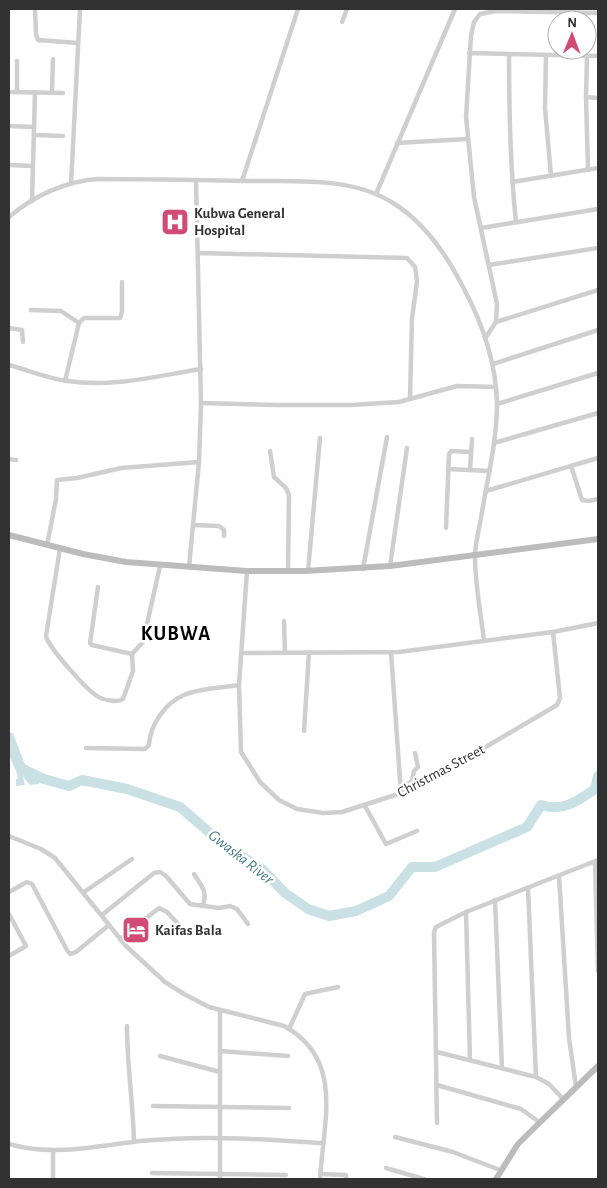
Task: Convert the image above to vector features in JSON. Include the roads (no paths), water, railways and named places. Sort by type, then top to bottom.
[{"type":"main road","points":[[9,535],[126,562],[160,566],[288,571],[390,566],[598,539]]},
{"type":"main road","points":[[496,1179],[518,1144],[598,1066]]},
{"type":"street","points":[[35,9],[38,40],[78,43]]},
{"type":"street","points":[[71,184],[80,9]]},
{"type":"street","points":[[242,181],[298,9]]},
{"type":"street","points":[[342,22],[347,9]]},
{"type":"street","points":[[376,194],[455,9]]},
{"type":"street","points":[[486,337],[496,322],[497,304],[474,198],[466,117],[474,22],[480,14],[495,11],[598,13]]},
{"type":"street","points":[[470,53],[546,55],[545,108],[551,176]]},
{"type":"street","points":[[508,54],[509,135],[516,222]]},
{"type":"street","points":[[52,59],[52,92]]},
{"type":"street","points":[[587,60],[588,170]]},
{"type":"street","points":[[17,61],[17,92]]},
{"type":"street","points":[[9,92],[63,93]]},
{"type":"street","points":[[32,201],[35,92]]},
{"type":"street","points":[[586,97],[598,98]]},
{"type":"street","points":[[9,126],[34,127]]},
{"type":"street","points":[[34,135],[63,136]]},
{"type":"street","points":[[397,143],[468,139]]},
{"type":"street","points":[[9,165],[33,166]]},
{"type":"street","points":[[512,182],[598,168]]},
{"type":"street","points":[[9,217],[32,201],[71,184],[98,179],[320,183],[350,186],[376,194],[409,214],[420,224],[443,253],[470,301],[486,337],[493,364],[497,404],[494,443],[475,555],[484,641]]},
{"type":"street","points":[[189,567],[200,462],[201,369],[196,180]]},
{"type":"street","points":[[9,208],[14,213]]},
{"type":"street","points":[[481,228],[598,209]]},
{"type":"street","points":[[489,265],[598,248]]},
{"type":"street","points":[[198,253],[407,258],[415,267],[417,281],[412,319],[410,398]]},
{"type":"street","points":[[66,381],[79,323],[84,318],[120,318],[122,312],[122,282]]},
{"type":"street","points":[[496,322],[598,290]]},
{"type":"street","points":[[31,310],[61,311],[79,323]]},
{"type":"street","points":[[9,328],[22,330],[23,342]]},
{"type":"street","points":[[493,364],[598,330]]},
{"type":"street","points":[[9,365],[66,381],[107,383],[201,369]]},
{"type":"street","points":[[497,404],[598,372]]},
{"type":"street","points":[[201,403],[351,405],[399,402],[457,386],[496,387]]},
{"type":"street","points":[[494,443],[598,414]]},
{"type":"street","points":[[364,568],[387,436]]},
{"type":"street","points":[[308,571],[320,438]]},
{"type":"street","points":[[470,470],[472,439]]},
{"type":"street","points":[[390,566],[407,448]]},
{"type":"street","points":[[270,451],[274,478],[286,488],[289,495],[288,571]]},
{"type":"street","points":[[446,528],[449,454],[452,451],[471,452]]},
{"type":"street","points":[[486,491],[598,458]]},
{"type":"street","points":[[9,459],[16,460]]},
{"type":"street","points":[[47,545],[55,504],[57,480],[77,478],[121,468],[200,462]]},
{"type":"street","points":[[571,466],[582,500],[598,499]]},
{"type":"street","points":[[448,469],[489,471]]},
{"type":"street","points":[[193,525],[219,526],[224,530],[224,536]]},
{"type":"street","points":[[60,548],[46,636],[47,640],[57,655],[96,695],[117,702],[123,699],[133,671],[132,654],[143,642],[160,566]]},
{"type":"street","name":"Christmas Street","points":[[247,570],[239,685],[241,752],[255,776],[271,793],[288,805],[308,812],[333,813],[365,806],[426,782],[557,705],[560,698],[553,632]]},
{"type":"street","points":[[98,587],[90,642],[92,645],[132,654]]},
{"type":"street","points":[[284,621],[285,652]]},
{"type":"street","points":[[241,653],[391,652],[553,632],[598,623]]},
{"type":"street","points":[[304,731],[309,652]]},
{"type":"street","points":[[391,652],[401,791]]},
{"type":"street","points":[[86,748],[144,749],[149,745],[150,735],[167,706],[188,693],[239,685]]},
{"type":"street","points":[[401,791],[412,781],[414,771],[418,767],[415,754]]},
{"type":"street","points":[[365,806],[386,844],[418,831]]},
{"type":"street","points":[[9,836],[41,849],[55,858],[120,939],[137,958],[165,982],[199,1002],[220,1010],[289,1028],[313,1050],[324,1074],[327,1092],[320,1177],[346,1175],[346,1179]]},
{"type":"street","points":[[84,892],[132,859]]},
{"type":"street","points":[[437,1122],[434,930],[439,924],[596,861],[598,971]]},
{"type":"street","points":[[102,915],[154,874],[160,872],[166,876],[190,904],[219,908],[230,906],[237,908],[248,924]]},
{"type":"street","points":[[194,874],[203,886],[205,893],[206,899],[202,906]]},
{"type":"street","points":[[559,876],[569,1038],[576,1087]]},
{"type":"street","points":[[9,892],[27,882],[32,884],[70,954],[76,952],[110,925]]},
{"type":"street","points":[[528,888],[536,1077]]},
{"type":"street","points":[[495,900],[502,1068]]},
{"type":"street","points":[[120,939],[159,908],[167,912],[179,925]]},
{"type":"street","points":[[466,912],[470,1060]]},
{"type":"street","points":[[9,914],[26,946],[9,956]]},
{"type":"street","points":[[289,1028],[305,994],[338,987]]},
{"type":"street","points":[[220,1010],[220,1177]]},
{"type":"street","points":[[127,1026],[128,1070],[134,1142]]},
{"type":"street","points":[[220,1051],[288,1056]]},
{"type":"street","points":[[437,1052],[536,1077],[549,1084],[563,1099]]},
{"type":"street","points":[[160,1056],[220,1072]]},
{"type":"street","points":[[437,1085],[521,1109],[539,1122]]},
{"type":"street","points":[[153,1106],[288,1108]]},
{"type":"street","points":[[395,1137],[453,1152],[500,1170]]},
{"type":"street","points":[[9,1144],[53,1151],[174,1139],[274,1140],[322,1143]]},
{"type":"street","points":[[53,1151],[53,1179]]},
{"type":"street","points":[[386,1168],[424,1179]]},
{"type":"street","points":[[152,1173],[220,1177],[286,1175]]},
{"type":"water","points":[[11,749],[21,769],[42,779],[39,784],[30,785],[23,777],[25,785],[16,786],[18,778],[9,755]]},
{"type":"waterway","name":"Gwaska River","points":[[9,737],[21,768],[44,779],[69,786],[82,780],[127,789],[180,807],[225,846],[262,869],[285,893],[308,909],[329,916],[356,911],[389,896],[412,867],[435,867],[527,827],[541,805],[556,807],[576,801],[595,789],[598,776]]},
{"type":"place","name":"Kubwa General Hospital","points":[[175,222]]},
{"type":"place","name":"Kaifas Bala","points":[[136,930]]},
{"type":"district","name":"KUBWA","points":[[176,634]]}]
